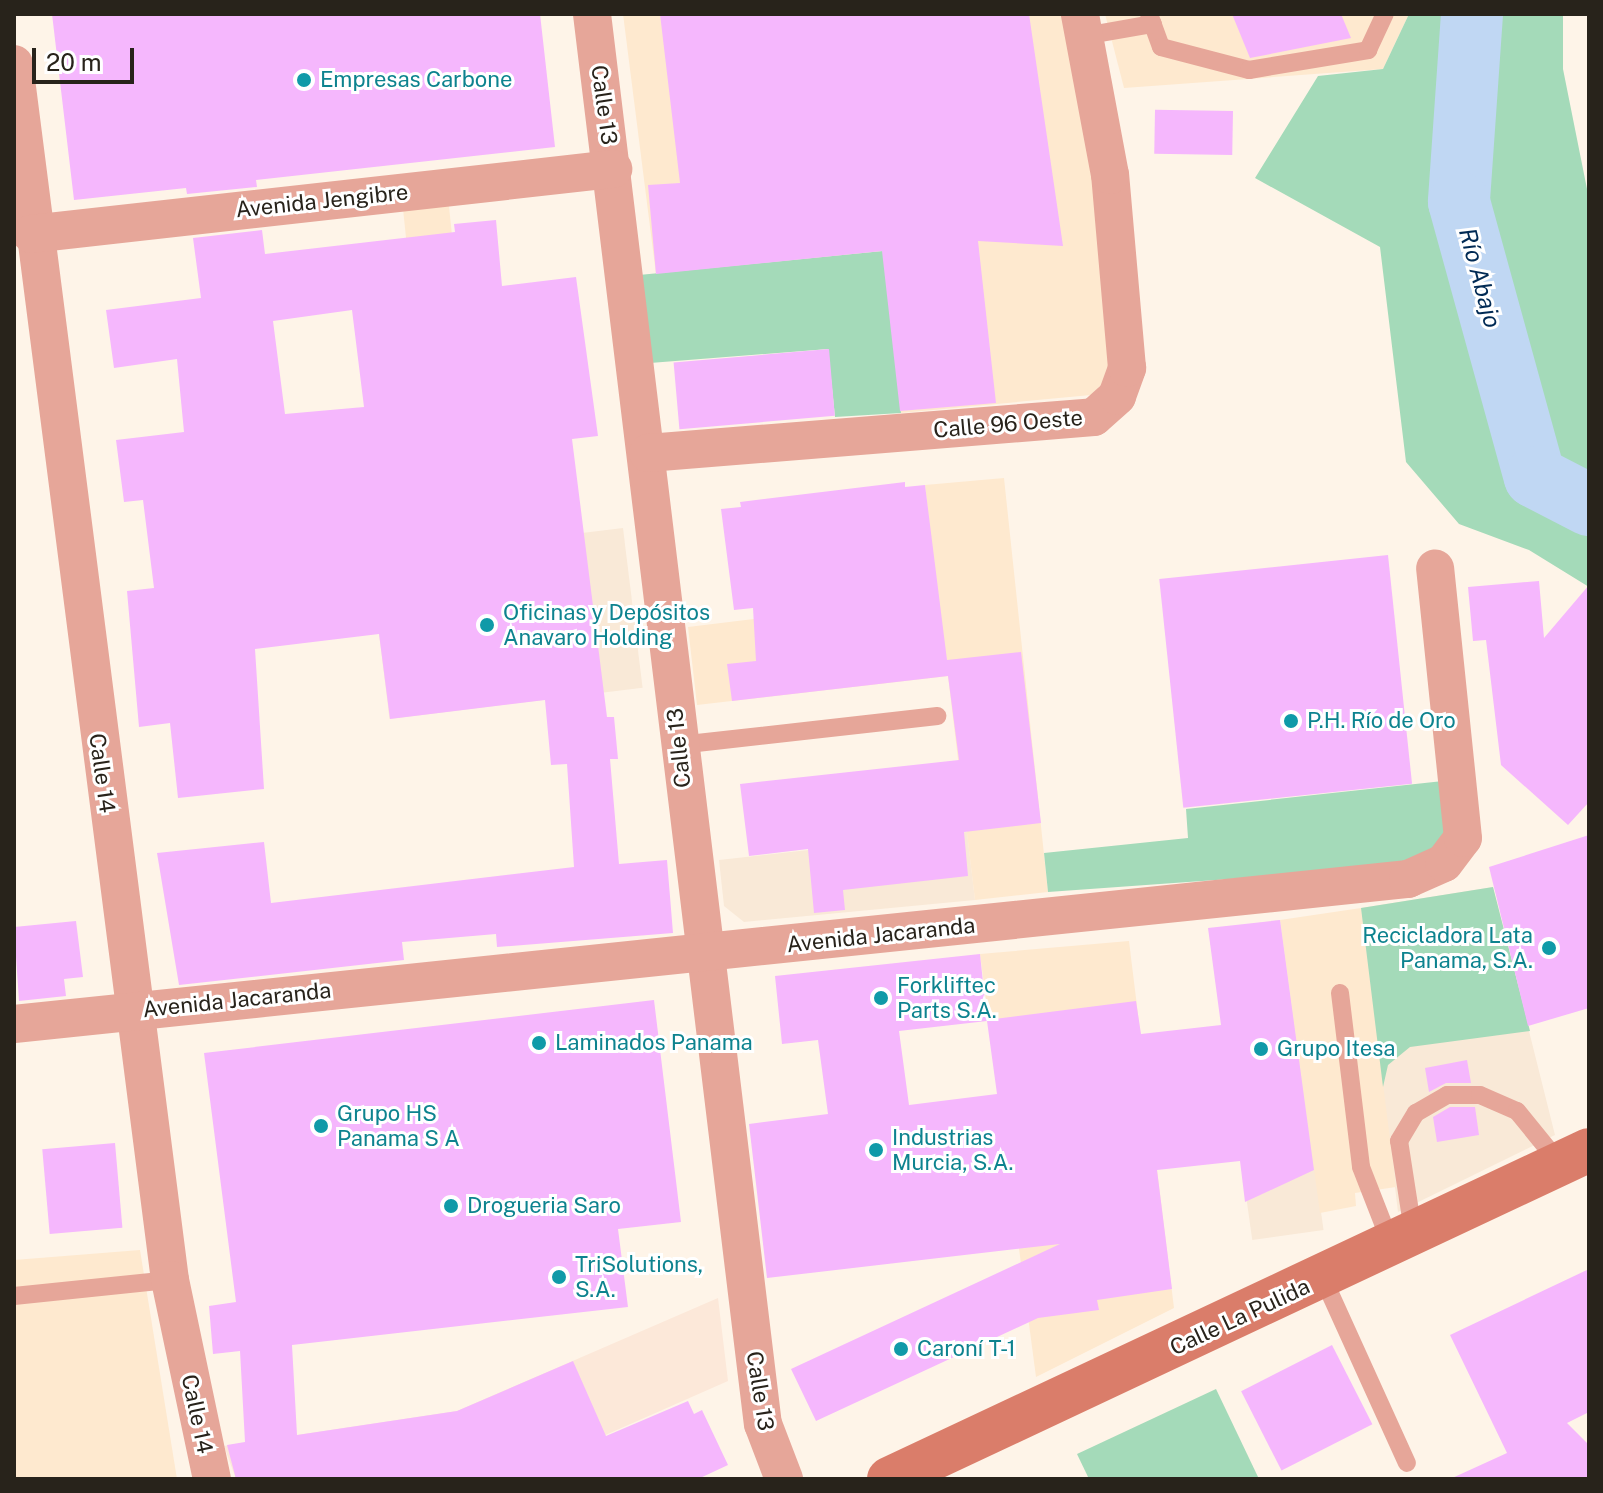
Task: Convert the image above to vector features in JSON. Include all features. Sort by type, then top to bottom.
[{"type":"main road","name":"Calle La Pulida","points":[[889,1479],[1323,1278],[1575,1157]]},
{"type":"street","name":"Calle 13","points":[[592,14],[648,453],[703,954],[763,1424],[784,1479]]},
{"type":"street","name":"Calle 96 Oeste","points":[[648,453],[1094,417],[1117,396],[1127,368],[1110,175],[1082,25]]},
{"type":"street","name":"Calle 14","points":[[14,64],[23,235],[170,1280],[212,1479]]},
{"type":"street","name":"Avenida Jengibre","points":[[23,235],[613,169]]},
{"type":"street","name":"Avenida Jacaranda","points":[[14,1024],[1408,879],[1444,863],[1463,838],[1435,568]]},
{"type":"lane","points":[[1082,25],[1151,19],[1161,47],[1249,70],[1368,50],[1385,14]]},
{"type":"lane","points":[[679,745],[937,716]]},
{"type":"lane","points":[[1340,993],[1361,1167],[1403,1239]]},
{"type":"lane","points":[[1403,1239],[1399,1141],[1416,1113],[1447,1095],[1480,1095],[1517,1111],[1575,1157]]},
{"type":"lane","points":[[1323,1278],[1407,1463]]},
{"type":"lane","points":[[14,1296],[170,1280]]},
{"type":"shaded area","points":[[623,14],[1062,14],[1102,215],[1114,372],[1091,395],[901,413],[882,251],[656,274]]},
{"type":"shaded area","points":[[1105,14],[1409,14],[1383,69],[1124,88]]},
{"type":"shaded area","points":[[448,197],[458,291],[412,296],[402,202]]},
{"type":"shaded area","points":[[1004,478],[1048,892],[975,900],[948,676],[697,705],[688,627],[937,597],[925,485]]},
{"type":"shaded area","name":"Oficinas y Depósitos Anavaro Holding","points":[[623,528],[643,688],[390,719],[370,559]]},
{"type":"shaded area","points":[[967,832],[975,900],[744,922],[724,906],[719,860]]},
{"type":"shaded area","points":[[1493,887],[1555,1135],[1398,1212],[1361,908]]},
{"type":"shaded area","points":[[1361,908],[1396,1187],[1355,1193],[1356,1206],[1320,1213],[1280,920]]},
{"type":"shaded area","name":"Grupo Itesa","points":[[1280,920],[1324,1230],[1252,1240],[1209,930]]},
{"type":"shaded area","points":[[1129,941],[1174,1308],[1036,1377],[980,954]]},
{"type":"shaded area","points":[[140,1250],[177,1479],[14,1479],[14,1260]]},
{"type":"shaded area","points":[[718,1298],[728,1381],[506,1479],[236,1479],[224,1446],[457,1411]]},
{"type":"green space","points":[[1409,14],[1563,14],[1563,69],[1589,199],[1589,587],[1529,550],[1459,524],[1406,462],[1380,247],[1255,178],[1318,76],[1383,69]]},
{"type":"green space","points":[[883,251],[901,413],[835,417],[828,349],[650,363],[639,275]]},
{"type":"green space","points":[[1443,781],[1448,836],[1431,853],[1396,867],[1048,892],[1044,853],[1188,838],[1186,809]]},
{"type":"green space","points":[[1493,887],[1530,1031],[1410,1047],[1388,1065],[1383,1087],[1361,908]]},
{"type":"green space","points":[[1216,1389],[1259,1479],[1089,1479],[1077,1454]]},
{"type":"building","name":"Empresas Carbone","points":[[52,14],[540,14],[555,147],[256,180],[257,187],[187,194],[186,188],[74,200]]},
{"type":"building","points":[[660,14],[1029,14],[1063,246],[978,241],[996,403],[900,411],[882,251],[656,274],[648,185],[680,183]]},
{"type":"building","points":[[1232,14],[1341,14],[1351,38],[1250,58]]},
{"type":"building","points":[[1155,110],[1233,111],[1232,155],[1154,154]]},
{"type":"building","points":[[496,220],[502,286],[576,277],[598,436],[572,439],[607,717],[614,717],[618,759],[610,759],[619,864],[667,860],[673,933],[497,947],[496,934],[402,942],[404,960],[179,985],[157,853],[264,842],[271,903],[574,867],[567,764],[551,765],[545,700],[390,719],[379,634],[255,649],[264,789],[178,798],[170,723],[139,727],[127,591],[154,588],[143,500],[124,502],[116,440],[184,432],[177,359],[114,368],[106,310],[201,298],[193,238],[262,230],[265,254],[455,232],[454,224]],"holes":[[[352,310],[364,407],[285,414],[273,321]]]},
{"type":"building","points":[[829,349],[835,416],[679,429],[674,363]]},
{"type":"building","points":[[905,482],[905,487],[925,485],[947,660],[1021,652],[1041,823],[964,832],[968,876],[843,890],[845,910],[814,913],[808,849],[749,856],[740,784],[959,760],[948,676],[732,701],[727,664],[756,661],[753,608],[734,610],[721,509],[741,507],[740,502]]},
{"type":"building","name":"P.H. Río de Oro","points":[[1388,555],[1412,784],[1183,808],[1159,579]]},
{"type":"building","points":[[1539,581],[1544,638],[1589,585],[1589,802],[1568,825],[1501,765],[1486,640],[1473,641],[1468,587]]},
{"type":"building","name":"Recicladora Lata Panama, S.A.","points":[[1589,835],[1589,1008],[1528,1026],[1489,867]]},
{"type":"building","points":[[1280,920],[1314,1170],[1245,1202],[1240,1161],[1157,1170],[1172,1289],[1097,1300],[1099,1310],[1038,1318],[816,1421],[791,1369],[1060,1244],[767,1278],[749,1124],[828,1114],[818,1040],[782,1044],[775,976],[980,954],[987,1020],[1136,1001],[1141,1034],[1221,1025],[1208,928]],"holes":[[[987,1021],[997,1094],[909,1105],[899,1031]]]},
{"type":"building","points":[[76,921],[83,977],[64,979],[66,996],[19,1001],[14,927]]},
{"type":"building","points":[[654,1000],[681,1222],[618,1229],[628,1307],[292,1345],[297,1435],[457,1411],[573,1361],[606,1436],[688,1401],[694,1414],[702,1410],[728,1465],[698,1479],[236,1479],[227,1445],[245,1442],[240,1351],[213,1354],[209,1306],[236,1302],[204,1053]]},
{"type":"building","points":[[1467,1060],[1471,1083],[1446,1083],[1429,1092],[1425,1068]]},
{"type":"building","points":[[1450,1107],[1475,1107],[1479,1135],[1437,1142],[1433,1117]]},
{"type":"building","points":[[115,1143],[122,1228],[50,1234],[42,1149]]},
{"type":"building","points":[[1589,1269],[1589,1412],[1567,1423],[1589,1445],[1589,1479],[1450,1479],[1507,1453],[1450,1335]]},
{"type":"building","points":[[1332,1345],[1372,1424],[1282,1471],[1241,1391]]},
{"type":"waterway","name":"Río Abajo","points":[[1472,14],[1459,202],[1535,477],[1589,505]]},
{"type":"place","name":"Empresas Carbone","points":[[304,80]]},
{"type":"place","name":"Oficinas y Depósitos Anavaro Holding","points":[[487,625]]},
{"type":"place","name":"P.H. Río de Oro","points":[[1291,721]]},
{"type":"place","name":"Recicladora Lata Panama, S.A.","points":[[1549,948]]},
{"type":"place","name":"Forkliftec Parts S.A.","points":[[881,998]]},
{"type":"place","name":"Laminados Panama","points":[[539,1043]]},
{"type":"place","name":"Grupo Itesa","points":[[1261,1049]]},
{"type":"place","name":"Grupo HS Panama S A","points":[[321,1126]]},
{"type":"place","name":"Industrias Murcia, S.A.","points":[[876,1150]]},
{"type":"place","name":"Drogueria Saro","points":[[451,1206]]},
{"type":"place","name":"TriSolutions, S.A.","points":[[559,1277]]},
{"type":"place","name":"Caroní T-1","points":[[901,1349]]}]
